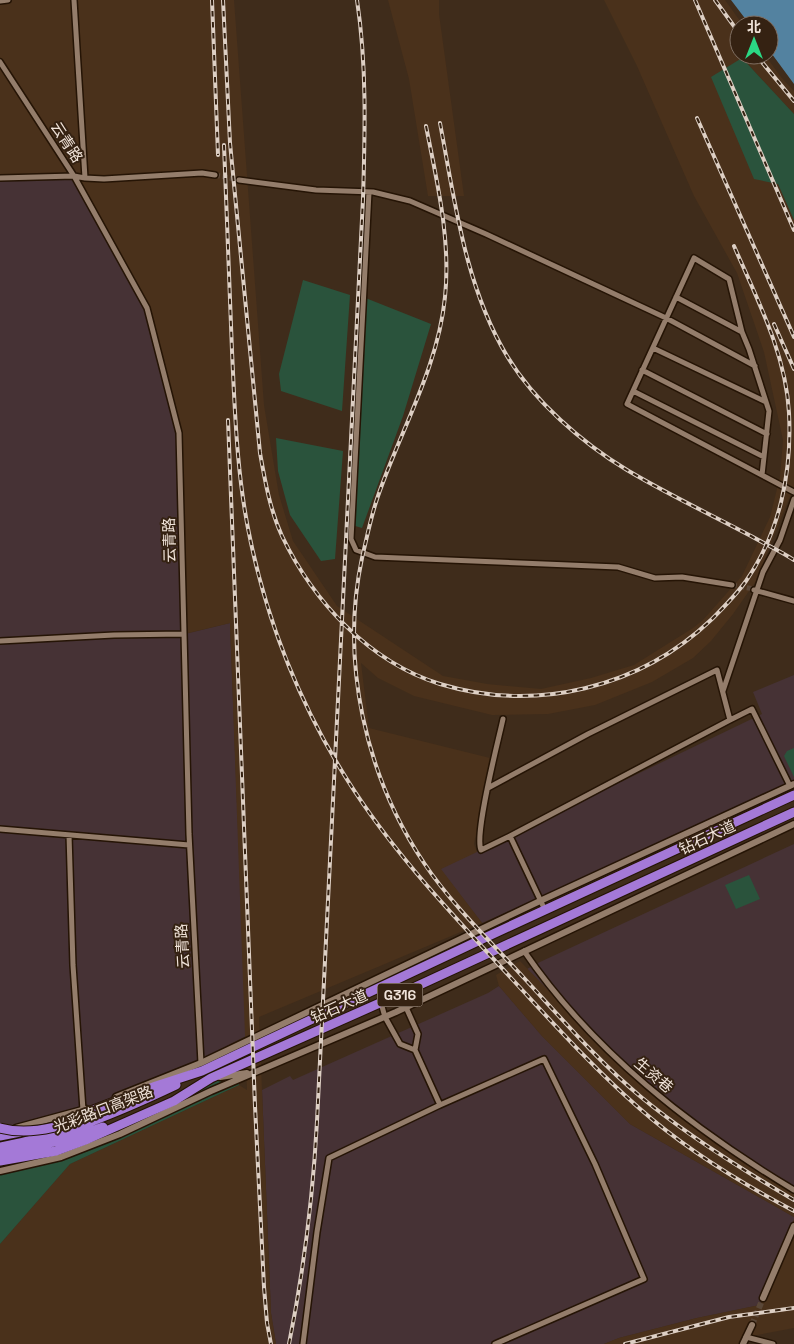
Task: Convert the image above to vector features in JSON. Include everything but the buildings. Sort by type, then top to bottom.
[{"type":"highway","name":"钻石大道","points":[[0,1136],[47,1126],[72,1118],[202,1067],[794,795]]},
{"type":"highway","name":"钻石大道","points":[[0,1161],[56,1151],[88,1139],[174,1101],[211,1078],[381,1003],[794,812]]},
{"type":"highway","name":"光彩路口高架路","points":[[0,1147],[105,1122],[172,1086],[202,1067]]},
{"type":"highway","name":"光彩路口高架路","points":[[0,1154],[25,1150],[71,1138],[211,1078]]},
{"type":"highway","points":[[0,1130],[24,1132],[69,1123],[172,1086]]},
{"type":"street","points":[[0,0],[8,0]]},
{"type":"street","points":[[74,0],[85,178]]},
{"type":"street","name":"云青路","points":[[0,62],[74,176],[147,308],[179,434],[189,845],[202,1067]]},
{"type":"street","points":[[0,178],[74,176],[104,179],[215,175]]},
{"type":"street","points":[[239,180],[316,190],[369,192],[410,202],[486,234],[666,318],[755,366]]},
{"type":"street","points":[[369,192],[351,539],[356,550],[375,556],[618,567],[655,578],[682,577],[732,585]]},
{"type":"street","points":[[762,475],[769,411],[742,332],[729,279],[694,258],[627,404],[794,492]]},
{"type":"street","points":[[676,297],[742,332]]},
{"type":"street","points":[[652,348],[766,402]]},
{"type":"street","points":[[642,370],[767,434]]},
{"type":"street","points":[[633,390],[764,457]]},
{"type":"street","points":[[723,691],[755,590],[780,540],[794,499]]},
{"type":"street","points":[[755,590],[794,601]]},
{"type":"street","points":[[0,641],[114,635],[184,634]]},
{"type":"street","points":[[488,788],[588,734],[717,670],[730,720]]},
{"type":"street","points":[[26,1126],[83,1110],[202,1067],[236,1046],[540,901],[792,785],[752,709],[481,850],[479,844],[502,719]]},
{"type":"street","points":[[712,822],[716,832]]},
{"type":"street","points":[[0,1171],[61,1157],[120,1134],[211,1091],[406,1007],[794,824]]},
{"type":"street","points":[[0,829],[189,845]]},
{"type":"street","points":[[68,834],[73,965],[83,1110]]},
{"type":"street","points":[[510,836],[545,911]]},
{"type":"street","name":"生资巷","points":[[524,951],[543,979],[630,1072],[698,1127],[753,1165],[794,1190]]},
{"type":"street","points":[[400,994],[418,1034],[415,1050],[440,1105]]},
{"type":"street","points":[[381,1003],[385,1016],[400,1044],[415,1050]]},
{"type":"street","points":[[303,1344],[317,1232],[329,1158],[440,1105],[544,1059],[595,1164],[644,1279],[495,1344]]},
{"type":"street","points":[[211,1078],[258,1071]]},
{"type":"street","points":[[0,1130],[72,1118]]},
{"type":"street","points":[[28,1165],[56,1151]]},
{"type":"street","points":[[763,1298],[794,1226]]},
{"type":"street","points":[[752,1325],[745,1341],[773,1344]]},
{"type":"shaded area","points":[[0,0],[234,0],[264,405],[279,495],[293,541],[337,606],[443,676],[487,684],[541,689],[591,678],[634,665],[703,620],[742,576],[770,517],[780,477],[783,440],[764,352],[737,273],[694,196],[637,66],[604,0],[725,0],[736,15],[729,15],[729,65],[744,65],[778,184],[794,220],[794,492],[792,491],[756,581],[711,641],[693,658],[652,682],[595,705],[548,714],[492,715],[414,696],[378,678],[361,663],[369,728],[490,758],[474,844],[477,852],[441,869],[482,923],[259,1017],[271,1313],[276,1344],[0,1344],[0,1244],[70,1164],[239,1085],[247,1090],[230,623],[184,634],[179,433],[147,308],[74,176],[0,178]]},
{"type":"shaded area","points":[[388,0],[439,0],[439,14],[464,196],[428,196],[409,79]]},
{"type":"shaded area","points":[[748,65],[772,65],[794,91],[794,114]]},
{"type":"shaded area","points":[[74,176],[147,308],[179,433],[185,634],[230,623],[246,1036],[201,1059],[202,1071],[47,1126],[0,1136],[0,178]]},
{"type":"shaded area","points":[[794,675],[794,787],[482,923],[440,869],[762,714],[753,692]]},
{"type":"shaded area","points":[[794,844],[794,1193],[755,1169],[662,1103],[619,1064],[527,969]]},
{"type":"shaded area","points":[[520,961],[619,1064],[662,1103],[755,1169],[794,1193],[794,1217],[630,1124],[542,1036],[499,986],[496,975]]},
{"type":"shaded area","points":[[499,986],[542,1036],[630,1124],[794,1217],[760,1305],[697,1318],[619,1338],[604,1344],[276,1344],[271,1313],[262,1090],[290,1076],[293,1080],[488,993]]},
{"type":"shaded area","points":[[794,1220],[794,1328],[746,1337],[743,1344],[604,1344],[619,1338],[697,1318],[760,1305]]},
{"type":"green space","points":[[731,65],[748,65],[794,114],[794,220],[778,184],[754,179],[711,77]]},
{"type":"green space","points":[[303,280],[350,295],[342,411],[281,391],[279,374]]},
{"type":"green space","points":[[363,297],[431,324],[403,416],[362,528],[352,525]]},
{"type":"green space","points":[[276,438],[343,451],[335,559],[321,561],[290,515],[278,471]]},
{"type":"green space","points":[[794,748],[794,777],[784,756],[787,751]]},
{"type":"green space","points":[[749,875],[760,899],[736,909],[725,885]]},
{"type":"green space","points":[[238,1071],[239,1085],[70,1164],[0,1244],[0,1167],[47,1158],[139,1120]]},
{"type":"water","points":[[731,0],[794,0],[794,84],[779,64],[779,15],[742,15]]},
{"type":"tunnel","points":[[215,175],[239,180]]},
{"type":"tunnel","points":[[732,585],[754,589]]},
{"type":"tunnel","points":[[752,1325],[763,1298]]},
{"type":"railway","points":[[212,0],[218,155]]},
{"type":"railway","points":[[223,0],[230,143],[260,453],[271,506],[282,536],[295,560],[327,606],[367,645],[390,661],[414,674],[440,684],[476,692],[513,696],[549,694],[585,688],[620,678],[653,662],[684,643],[712,619],[746,581],[758,562],[767,542],[781,501],[786,479],[789,413],[787,391],[776,348],[761,307],[734,246]]},
{"type":"railway","points":[[289,1344],[307,1233],[317,1121],[363,199],[364,75],[357,0]]},
{"type":"railway","points":[[695,0],[794,230]]},
{"type":"railway","points":[[715,0],[729,19]]},
{"type":"railway","points":[[764,65],[794,101]]},
{"type":"railway","points":[[697,118],[794,337]]},
{"type":"railway","points":[[440,123],[463,243],[471,272],[493,329],[518,373],[560,420],[610,459],[657,487],[794,560]]},
{"type":"railway","points":[[426,126],[445,232],[445,297],[435,349],[427,374],[387,471],[371,519],[356,597],[354,637],[356,677],[373,755],[386,793],[403,829],[424,863],[447,893],[610,1069],[641,1097],[677,1125],[715,1152],[794,1200]]},
{"type":"railway","points":[[224,145],[236,423],[246,519],[258,574],[277,636],[316,725],[348,781],[405,859],[468,932],[589,1061],[656,1123],[694,1151],[734,1177],[794,1211]]},
{"type":"railway","points":[[774,324],[794,369]]},
{"type":"railway","points":[[228,420],[255,1106],[264,1287],[271,1344]]},
{"type":"railway","points":[[625,1344],[729,1317],[794,1308]]}]
